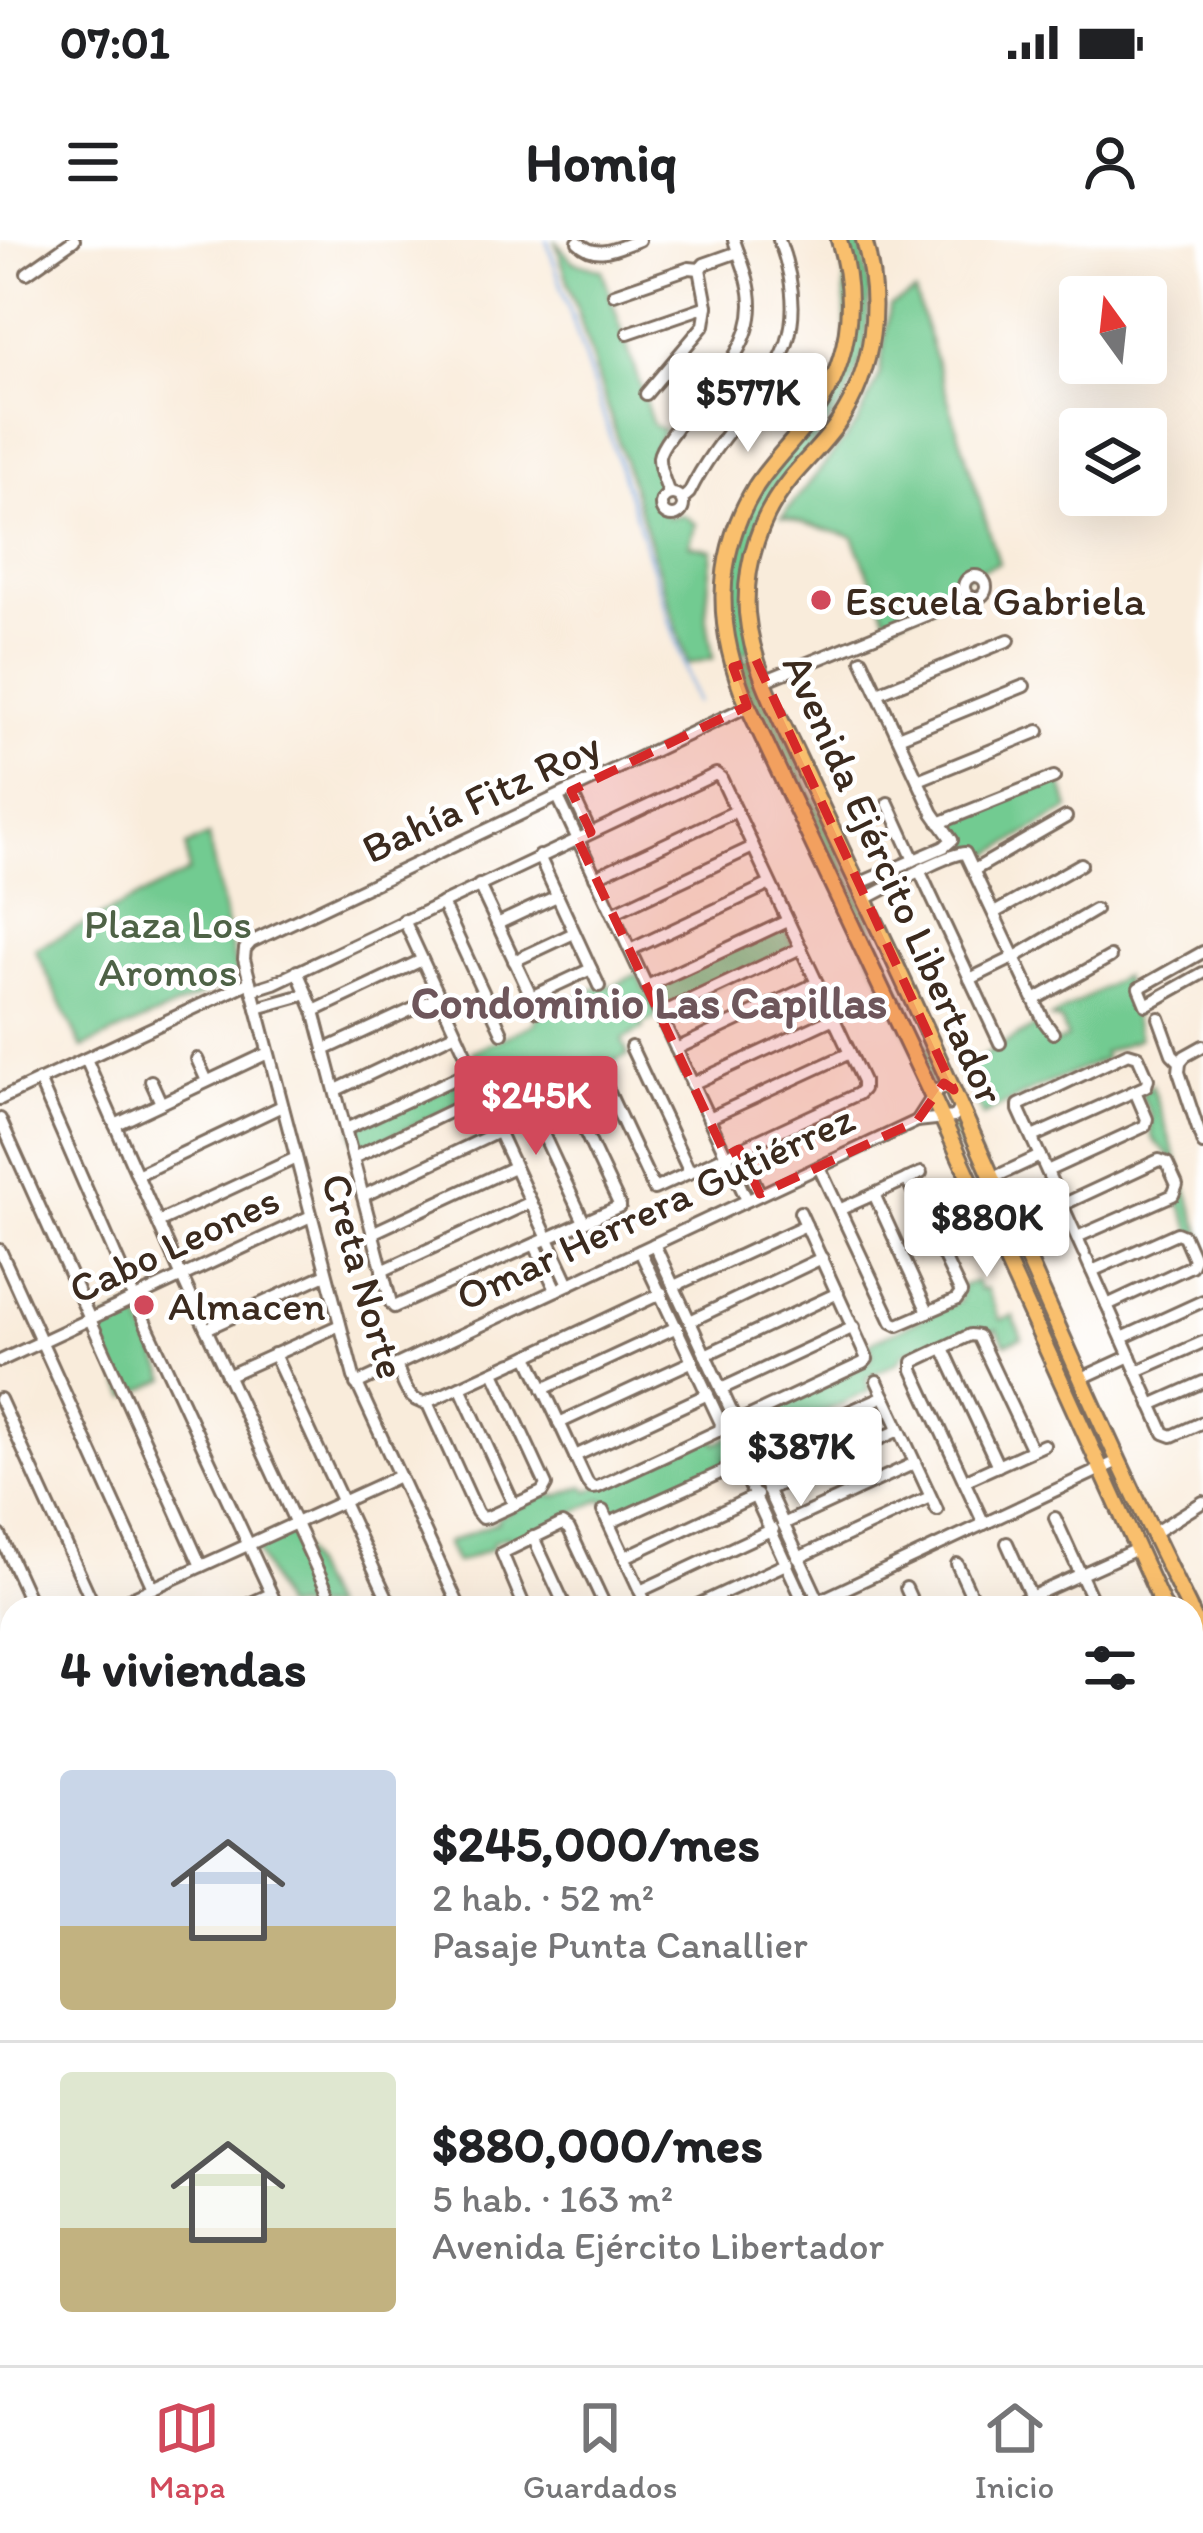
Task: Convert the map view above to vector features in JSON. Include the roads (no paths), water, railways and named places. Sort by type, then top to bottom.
[{"type":"main road","name":"Avenida Ejército Libertador","points":[[839,240],[850,306],[841,361],[814,413],[756,488],[728,556],[723,616],[733,667],[1159,1596]]},
{"type":"main road","name":"Avenida Ejército Libertador","points":[[864,240],[874,303],[865,365],[844,414],[777,497],[756,539],[747,596],[756,660],[1183,1596]]},
{"type":"main road","points":[[733,667],[742,657],[756,660]]},
{"type":"main road","points":[[1125,1522],[1137,1534],[1152,1534]]},
{"type":"street","points":[[27,273],[74,240]]},
{"type":"street","points":[[578,242],[588,251],[601,253],[639,240]]},
{"type":"street","points":[[614,294],[689,268],[700,269],[736,246],[749,289],[750,318],[741,346],[660,453],[659,462],[675,497],[691,489],[716,444],[777,368],[791,332],[794,307],[793,284],[779,240]]},
{"type":"street","points":[[646,394],[706,320],[700,269]]},
{"type":"street","points":[[628,332],[707,306]]},
{"type":"street","points":[[726,367],[746,408]]},
{"type":"street","points":[[764,681],[970,597]]},
{"type":"street","points":[[878,694],[1009,640]]},
{"type":"street","points":[[862,660],[939,823],[951,836],[950,844],[865,899]]},
{"type":"street","points":[[898,736],[1024,686]]},
{"type":"street","name":"Bahía Fitz Roy","points":[[244,949],[748,706]]},
{"type":"street","points":[[918,780],[1039,731]]},
{"type":"street","points":[[0,1099],[251,986],[298,971],[716,774],[834,1018],[863,1089],[654,1189],[597,1067]]},
{"type":"street","points":[[939,823],[1054,777]]},
{"type":"street","points":[[571,791],[590,832]]},
{"type":"street","points":[[558,797],[747,1200]]},
{"type":"street","points":[[888,803],[1000,1042]]},
{"type":"street","points":[[596,877],[736,811]]},
{"type":"street","points":[[974,870],[1066,817]]},
{"type":"street","points":[[613,914],[753,847]]},
{"type":"street","points":[[858,884],[960,852],[966,855],[1052,1033]]},
{"type":"street","points":[[539,856],[599,986]]},
{"type":"street","points":[[994,913],[1081,864]]},
{"type":"street","points":[[630,950],[770,884]]},
{"type":"street","points":[[478,885],[538,1011]]},
{"type":"street","points":[[497,924],[557,896]]},
{"type":"street","points":[[442,903],[502,1033]]},
{"type":"street","points":[[970,979],[1095,910]]},
{"type":"street","points":[[404,920],[569,1284]]},
{"type":"street","points":[[646,986],[788,921]]},
{"type":"street","points":[[514,961],[574,933]]},
{"type":"street","points":[[660,1014],[801,948]]},
{"type":"street","name":"Creta Norte","points":[[244,949],[356,1384],[454,1596]]},
{"type":"street","points":[[1203,952],[1139,988],[1146,1005],[1203,973]]},
{"type":"street","points":[[1034,1000],[1110,957]]},
{"type":"street","points":[[314,1011],[422,960]]},
{"type":"street","points":[[531,997],[591,969]]},
{"type":"street","points":[[298,971],[314,1011],[394,1307],[620,1206],[564,1087]]},
{"type":"street","points":[[676,1048],[817,983]]},
{"type":"street","points":[[256,1007],[307,994]]},
{"type":"street","points":[[325,1050],[440,997]]},
{"type":"street","points":[[692,1084],[834,1018]]},
{"type":"street","points":[[1159,1018],[1172,1054],[1180,1062]]},
{"type":"street","points":[[336,1090],[456,1033]]},
{"type":"street","points":[[1203,1046],[1180,1062],[1179,1072],[1197,1107],[1203,1144]]},
{"type":"street","points":[[631,1047],[690,1173]]},
{"type":"street","points":[[115,1125],[268,1052]]},
{"type":"street","points":[[709,1118],[850,1053]]},
{"type":"street","points":[[1032,1137],[1146,1086],[1139,1058],[1131,1053],[1021,1103],[1019,1110],[1167,1436],[1203,1422]]},
{"type":"street","points":[[86,1059],[328,1596]]},
{"type":"street","points":[[197,1059],[207,1082]]},
{"type":"street","points":[[346,1129],[473,1070]]},
{"type":"street","points":[[39,1080],[271,1594],[267,1596]]},
{"type":"street","points":[[151,1081],[161,1103]]},
{"type":"street","points":[[933,1098],[941,1088],[954,1090]]},
{"type":"street","points":[[1047,1171],[1145,1126],[1147,1117],[1135,1091]]},
{"type":"street","points":[[524,1094],[584,1222]]},
{"type":"street","points":[[353,1158],[482,1096]]},
{"type":"street","name":"Omar Herrera Gutiérrez","points":[[917,1121],[933,1098]]},
{"type":"street","points":[[137,1175],[282,1106]]},
{"type":"street","name":"Omar Herrera Gutiérrez","points":[[356,1384],[917,1121],[954,1118],[961,1106]]},
{"type":"street","points":[[0,1119],[201,1566]]},
{"type":"street","points":[[363,1196],[498,1132]]},
{"type":"street","points":[[740,1149],[760,1194]]},
{"type":"street","points":[[993,1178],[1040,1156]]},
{"type":"street","points":[[158,1222],[296,1158]]},
{"type":"street","points":[[1062,1204],[1159,1160],[1168,1165],[1177,1185],[1173,1195],[1077,1237]]},
{"type":"street","points":[[372,1233],[514,1167]]},
{"type":"street","points":[[819,1167],[894,1324],[956,1300],[960,1291],[908,1178]]},
{"type":"street","points":[[841,1209],[921,1172]]},
{"type":"street","points":[[874,1194],[928,1312]]},
{"type":"street","points":[[382,1271],[531,1202]]},
{"type":"street","points":[[714,1392],[739,1421],[866,1361],[800,1211]]},
{"type":"street","name":"Cabo Leones","points":[[0,1361],[311,1216]]},
{"type":"street","points":[[396,1365],[412,1399],[427,1402],[806,1225]]},
{"type":"street","points":[[1088,1262],[1177,1233],[1184,1236],[1195,1259],[1191,1267],[1107,1304]]},
{"type":"street","points":[[519,1360],[543,1389],[588,1485],[594,1488],[721,1428],[714,1392],[668,1290],[654,1244]]},
{"type":"street","points":[[535,1245],[556,1290]]},
{"type":"street","points":[[0,1250],[153,1588]]},
{"type":"street","points":[[640,1251],[668,1290]]},
{"type":"street","points":[[543,1389],[822,1258]]},
{"type":"street","points":[[206,1329],[326,1274]]},
{"type":"street","points":[[559,1423],[838,1293]]},
{"type":"street","points":[[1122,1338],[1203,1301]]},
{"type":"street","points":[[227,1376],[340,1325]]},
{"type":"street","points":[[575,1456],[854,1327]]},
{"type":"street","points":[[964,1481],[1038,1448],[978,1336],[970,1335],[915,1360],[912,1368],[964,1481],[984,1524]]},
{"type":"street","points":[[1136,1371],[1203,1342]]},
{"type":"street","points":[[943,1348],[998,1466]]},
{"type":"street","points":[[274,1354],[386,1596]]},
{"type":"street","points":[[1082,1378],[1130,1356]]},
{"type":"street","points":[[427,1402],[480,1516],[486,1518],[542,1492],[545,1483],[494,1372]]},
{"type":"street","points":[[877,1381],[937,1510]]},
{"type":"street","points":[[1151,1405],[1203,1382]]},
{"type":"street","points":[[460,1387],[514,1504]]},
{"type":"street","points":[[802,1596],[793,1561],[762,1493],[755,1455],[884,1396]]},
{"type":"street","points":[[0,1399],[90,1596]]},
{"type":"street","points":[[625,1558],[899,1430]]},
{"type":"street","points":[[829,1596],[1118,1461]]},
{"type":"street","points":[[642,1596],[606,1517],[738,1463],[762,1493]]},
{"type":"street","points":[[640,1591],[915,1463]]},
{"type":"street","points":[[135,1596],[399,1476]]},
{"type":"street","points":[[717,1596],[930,1497]]},
{"type":"street","points":[[1152,1534],[1203,1502]]},
{"type":"street","points":[[1055,1518],[1091,1596]]},
{"type":"street","points":[[520,1596],[501,1555],[562,1524],[568,1526],[600,1596]]},
{"type":"street","points":[[0,1535],[28,1596]]},
{"type":"street","points":[[533,1537],[560,1596]]},
{"type":"street","points":[[1007,1543],[1031,1596]]},
{"type":"street","points":[[1033,1596],[1137,1549]]},
{"type":"street","points":[[793,1561],[818,1596]]},
{"type":"street","points":[[957,1564],[972,1596]]},
{"type":"street","points":[[906,1588],[910,1596]]},
{"type":"waterway","points":[[547,240],[696,702]]},
{"type":"place","name":"Escuela Gabriela","points":[[821,600]]},
{"type":"place","name":"Almacen","points":[[144,1305]]},
{"type":"district","name":"Condominio Las Capillas","points":[[649,1002]]},
{"type":"park label","name":"Plaza Los Aromos","points":[[168,947]]}]
